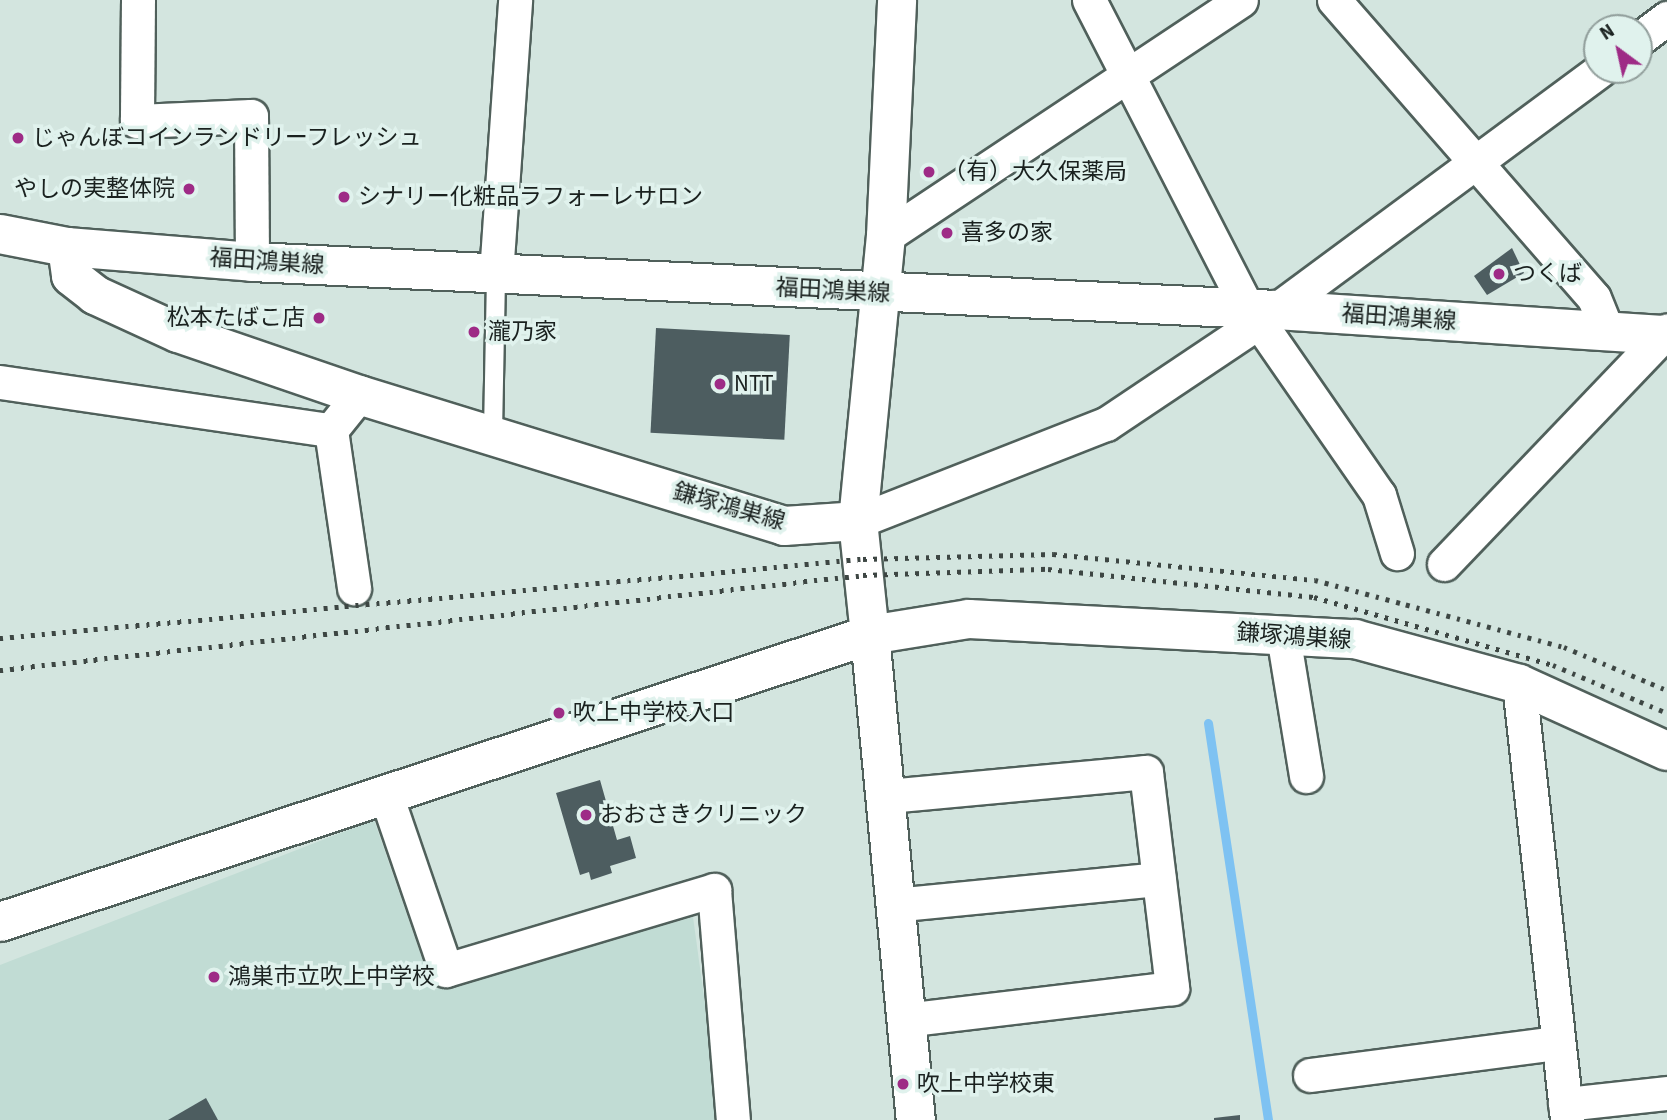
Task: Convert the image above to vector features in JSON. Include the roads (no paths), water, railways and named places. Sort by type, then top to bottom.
[{"type":"main road","points":[[897,0],[886,236],[858,522],[888,796],[893,905],[916,1120]]},
{"type":"main road","name":"福田鴻巣線","points":[[0,234],[67,247],[252,262],[1666,333]]},
{"type":"main road","name":"鎌塚鴻巣線","points":[[67,247],[71,276],[95,295],[178,333],[359,395],[493,433],[784,526],[858,522]]},
{"type":"main road","name":"鎌塚鴻巣線","points":[[0,922],[870,635],[969,619],[1355,639],[1520,684],[1667,751]]},
{"type":"street","points":[[138,0],[137,121],[251,116],[252,262]]},
{"type":"street","points":[[496,274],[515,0]]},
{"type":"street","points":[[1089,0],[1261,314],[1379,495],[1397,553]]},
{"type":"street","points":[[886,236],[1128,72],[1241,0]]},
{"type":"street","points":[[1334,0],[1480,163],[1594,298],[1607,331]]},
{"type":"street","points":[[858,522],[1106,424],[1480,163],[1583,83]]},
{"type":"street","points":[[1444,564],[1666,333]]},
{"type":"street","points":[[0,382],[331,430]]},
{"type":"street","points":[[355,588],[331,430],[359,395]]},
{"type":"street","points":[[1283,635],[1306,776]]},
{"type":"street","points":[[1520,684],[1566,1112],[1667,1093]]},
{"type":"street","points":[[888,796],[1146,772],[1172,988],[905,1020]]},
{"type":"street","points":[[386,795],[446,970],[714,890],[733,1120]]},
{"type":"street","points":[[893,905],[1159,879]]},
{"type":"street","points":[[1310,1075],[1558,1043]]},
{"type":"lane","points":[[493,433],[496,274]]},
{"type":"waterway","points":[[1208,723],[1268,1120]]},
{"type":"railway","points":[[0,638],[863,559],[1053,554],[1315,580],[1564,647],[1667,690]]},
{"type":"railway","points":[[0,670],[863,575],[1048,569],[1314,597],[1553,665],[1667,713]]},
{"type":"place","name":"じゃんぼコインランドリーフレッシュ","points":[[18,138]]},
{"type":"place","name":"（有）大久保薬局","points":[[929,172]]},
{"type":"place","name":"やしの実整体院","points":[[189,189]]},
{"type":"place","name":"シナリー化粧品ラフォーレサロン","points":[[344,197]]},
{"type":"place","name":"喜多の家","points":[[947,233]]},
{"type":"place","name":"つくば","points":[[1499,274]]},
{"type":"place","name":"松本たばこ店","points":[[319,318]]},
{"type":"place","name":"瀧乃家","points":[[474,332]]},
{"type":"place","name":"NTT","points":[[720,384]]},
{"type":"place","name":"吹上中学校入口","points":[[559,713]]},
{"type":"place","name":"おおさきクリニック","points":[[586,815]]},
{"type":"place","name":"鴻巣市立吹上中学校","points":[[214,977]]},
{"type":"place","name":"吹上中学校東","points":[[903,1084]]}]
